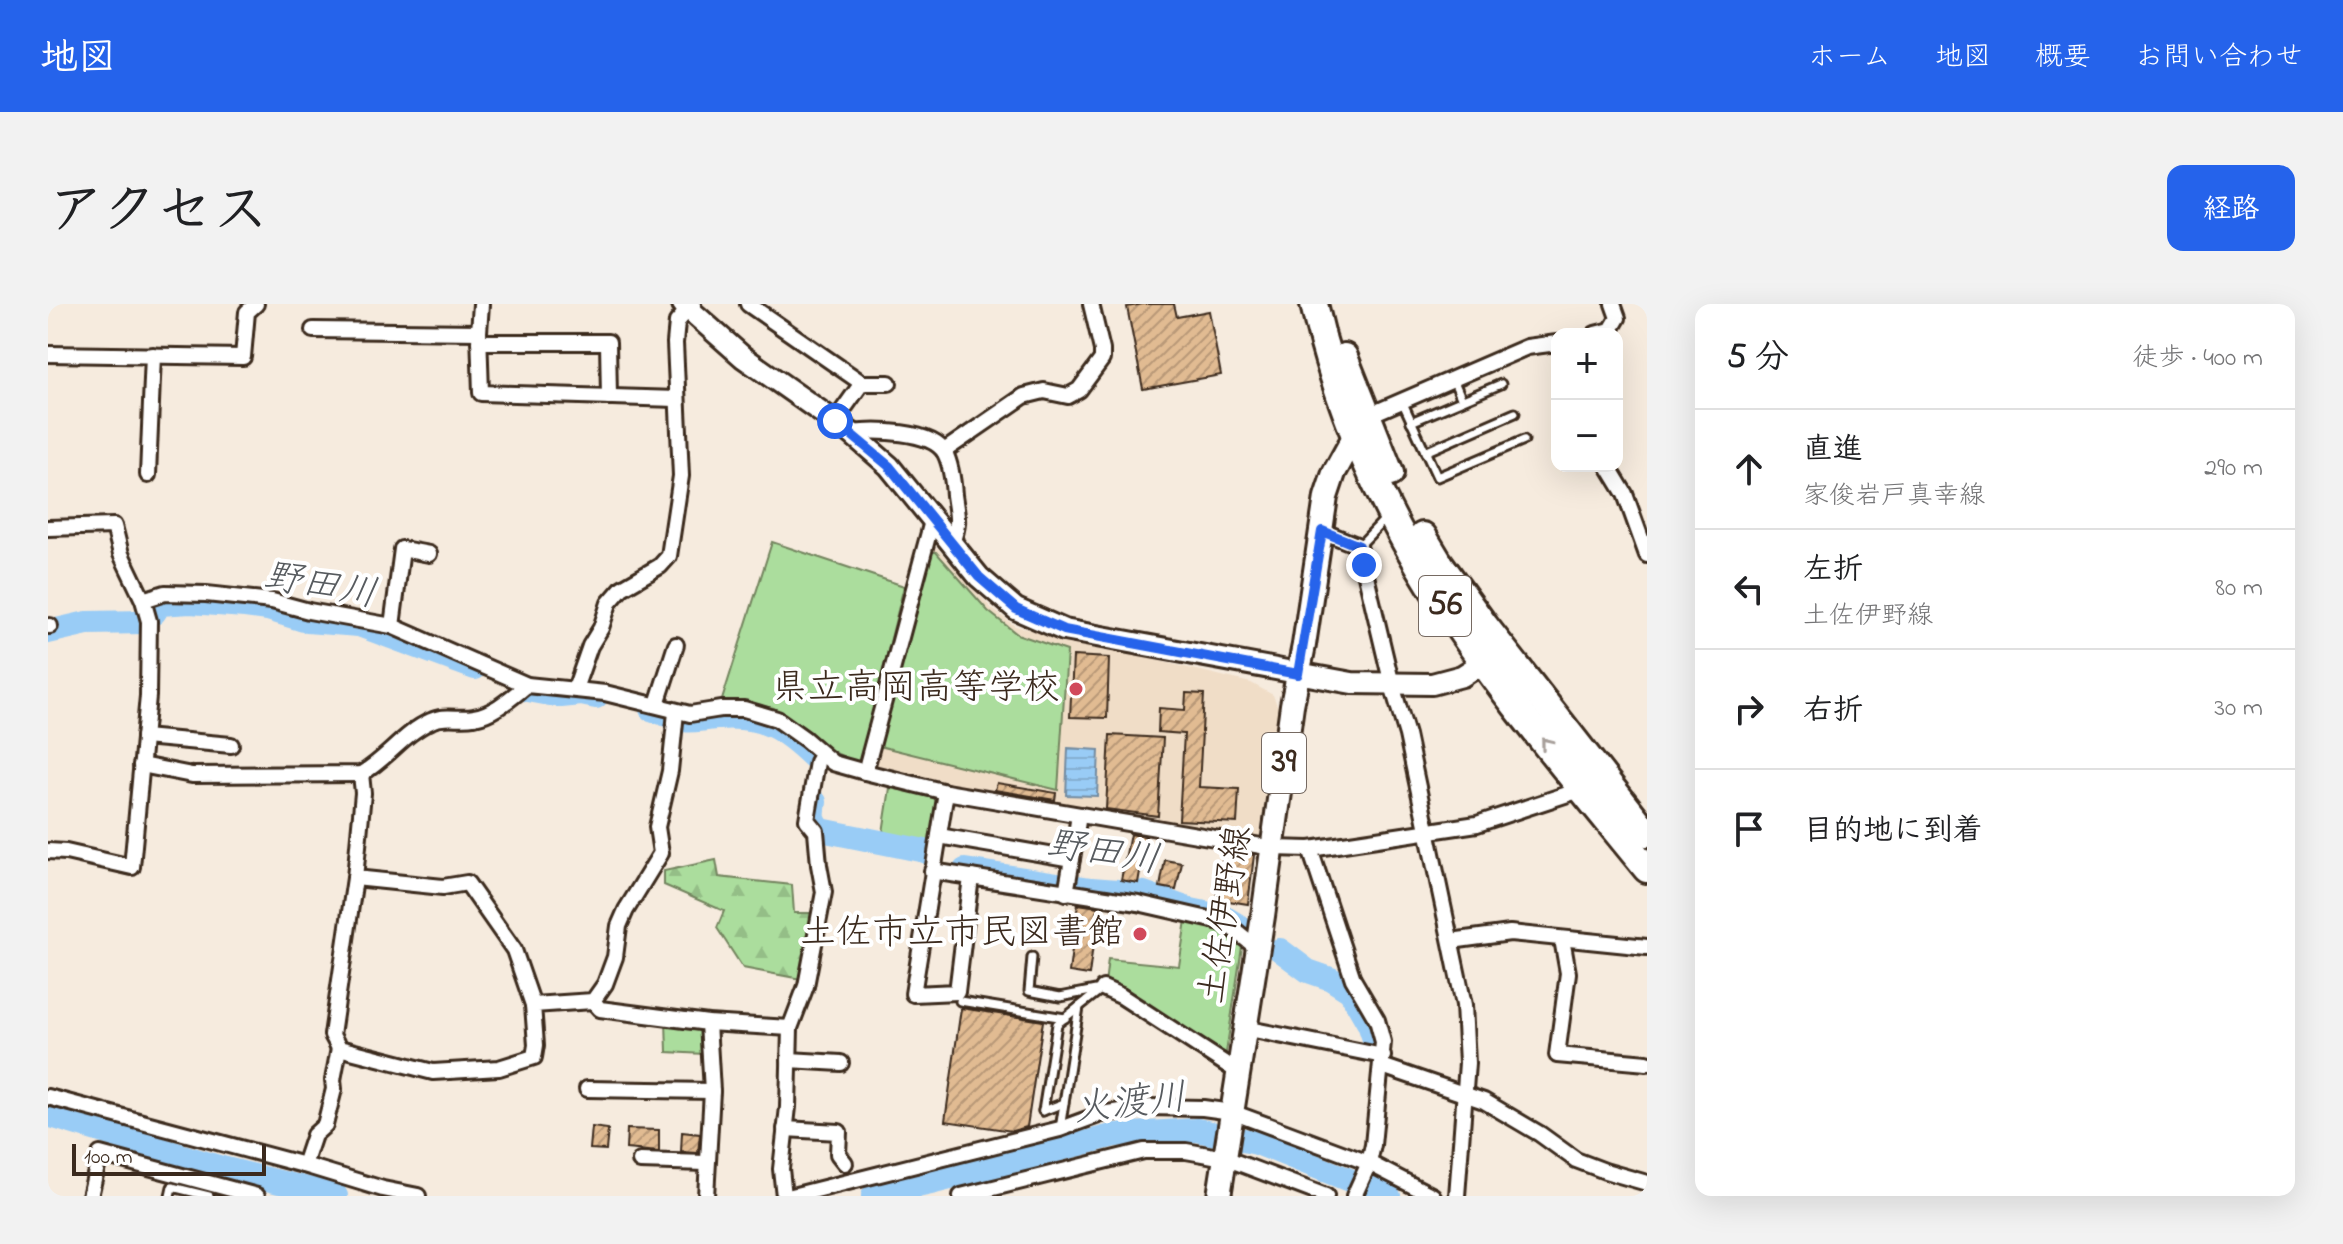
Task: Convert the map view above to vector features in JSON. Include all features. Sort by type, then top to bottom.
[{"type":"highway","name":"56","points":[[1314,304],[1322,341],[1360,426],[1388,468],[1418,528],[1494,656],[1583,789],[1647,869]]},
{"type":"highway","name":"56","points":[[1326,304],[1360,426],[1391,512],[1432,587],[1647,833]]},
{"type":"main road","points":[[688,305],[743,357],[843,427],[889,466],[979,577],[1016,609],[1064,630],[1352,683],[1432,684],[1462,676],[1494,656]]},
{"type":"main road","name":"土佐伊野線","points":[[1219,1196],[1326,497],[1334,473],[1360,426]]},
{"type":"street","points":[[48,354],[243,357],[247,312],[256,304]]},
{"type":"street","points":[[481,304],[481,393],[677,399]]},
{"type":"street","points":[[748,304],[862,383],[889,383]]},
{"type":"street","points":[[944,451],[1024,396],[1044,391],[1068,396],[1079,390],[1102,359],[1091,304]]},
{"type":"street","points":[[1612,328],[1618,318],[1613,304]]},
{"type":"street","points":[[575,689],[609,603],[622,588],[660,566],[669,556],[681,476],[675,343],[677,322],[688,305]]},
{"type":"street","points":[[313,330],[608,342],[609,397]]},
{"type":"street","points":[[1360,426],[1402,401],[1527,347],[1551,344]]},
{"type":"street","points":[[148,475],[153,355]]},
{"type":"street","points":[[862,383],[843,427],[918,436],[932,440],[944,451],[952,475],[958,526],[952,543]]},
{"type":"street","points":[[1612,472],[1625,494],[1647,555]]},
{"type":"street","points":[[865,772],[932,521]]},
{"type":"street","points":[[48,528],[114,526],[121,554],[143,600],[149,621],[150,656],[132,867],[48,851]]},
{"type":"street","points":[[1322,531],[1359,546],[1407,735],[1464,1005],[1467,1063],[1457,1196]]},
{"type":"street","points":[[392,626],[402,549],[429,554]]},
{"type":"street","points":[[143,600],[165,593],[206,594],[272,601],[392,626],[527,685],[575,689],[657,704],[690,714],[744,709],[777,719],[833,763],[865,772],[946,792],[1273,848],[1310,849],[1477,824],[1583,789]]},
{"type":"street","points":[[657,704],[676,645]]},
{"type":"street","points":[[141,765],[192,775],[361,774],[375,766],[412,731],[435,718],[476,717],[501,706],[527,685]]},
{"type":"street","points":[[593,1001],[605,984],[615,957],[619,926],[626,910],[661,853],[657,827],[670,771],[676,712]]},
{"type":"street","points":[[144,737],[231,745]]},
{"type":"street","points":[[784,1196],[781,1169],[790,1028],[806,986],[824,892],[816,831],[807,820],[817,762],[821,755]]},
{"type":"street","points":[[304,1165],[314,1135],[325,1125],[339,1048],[332,1035],[355,878],[363,793],[361,774]]},
{"type":"street","points":[[946,792],[913,994],[957,992],[971,877]]},
{"type":"street","points":[[1066,893],[1079,815]]},
{"type":"street","points":[[939,836],[1072,859]]},
{"type":"street","points":[[1310,849],[1353,979],[1377,1020],[1383,1042],[1367,1166],[1354,1196]]},
{"type":"street","points":[[932,871],[1138,903],[1226,923],[1257,948]]},
{"type":"street","points":[[339,1048],[433,1072],[499,1068],[534,1057],[536,1045],[533,1005],[514,950],[467,883],[443,887],[355,878]]},
{"type":"street","points":[[1451,941],[1510,933],[1647,947]]},
{"type":"street","points":[[1562,939],[1568,973],[1557,1055],[1647,1063]]},
{"type":"street","points":[[1103,988],[1121,996],[1238,1072]]},
{"type":"street","points":[[533,1005],[593,1001]]},
{"type":"street","points":[[593,1001],[600,1009],[708,1023],[790,1028]]},
{"type":"street","points":[[706,1196],[712,1091],[708,1023]]},
{"type":"street","points":[[1244,1028],[1382,1061],[1484,1101],[1540,1134],[1576,1160],[1647,1183]]},
{"type":"street","points":[[789,1060],[841,1063]]},
{"type":"street","points":[[587,1089],[712,1091]]},
{"type":"street","points":[[48,1097],[418,1196]]},
{"type":"street","points":[[792,1196],[1060,1129],[1101,1114],[1147,1107],[1203,1108],[1231,1116],[1367,1166],[1433,1196]]},
{"type":"street","points":[[785,1129],[839,1132],[838,1154],[845,1163]]},
{"type":"street","points":[[962,1196],[1144,1151],[1186,1151],[1225,1156],[1326,1196]]},
{"type":"street","points":[[90,1196],[100,1154],[257,1196]]},
{"type":"street","points":[[640,1161],[706,1163]]},
{"type":"lane","points":[[1453,379],[1462,400]]},
{"type":"lane","points":[[1411,422],[1501,384]]},
{"type":"lane","points":[[1402,401],[1437,477],[1524,440]]},
{"type":"lane","points":[[1425,452],[1515,413]]},
{"type":"lane","points":[[1359,546],[1391,512]]},
{"type":"lane","points":[[1032,957],[1029,991],[1060,997],[1103,988]]},
{"type":"lane","points":[[1064,1103],[1043,1111],[1057,1024],[1103,988]]},
{"type":"lane","points":[[960,1001],[1065,1018]]},
{"type":"lane","points":[[1060,1129],[1079,1007]]},
{"type":"lane","points":[[170,1196],[172,1187],[209,1196]]},
{"type":"shaded area","name":"県立高岡高等学校","points":[[937,548],[992,609],[1015,626],[1251,683],[1273,695],[1278,708],[1259,842],[1064,809],[875,769],[870,762],[928,550]]},
{"type":"green space","points":[[772,542],[904,586],[860,764],[831,751],[774,708],[722,700]]},
{"type":"green space","points":[[929,552],[936,552],[988,611],[1017,634],[1067,651],[1058,790],[879,746]]},
{"type":"green space","points":[[890,788],[932,796],[938,802],[930,849],[882,839]]},
{"type":"green space","points":[[716,860],[719,877],[792,885],[794,913],[816,913],[801,979],[743,968],[717,928],[724,911],[664,885],[664,871]]},
{"type":"green space","points":[[1186,920],[1218,931],[1242,947],[1226,1053],[1105,984],[1108,959],[1179,966]]},
{"type":"green space","points":[[666,1020],[704,1025],[704,1054],[667,1052]]},
{"type":"water","points":[[1068,748],[1099,750],[1097,796],[1066,795]]},
{"type":"building","points":[[1174,304],[1177,317],[1209,311],[1221,375],[1143,389],[1127,307]]},
{"type":"building","points":[[1073,656],[1109,658],[1107,718],[1070,717]]},
{"type":"building","points":[[1186,693],[1204,694],[1199,787],[1239,789],[1237,823],[1179,820],[1184,734],[1158,732],[1159,708],[1185,710]]},
{"type":"building","points":[[1110,735],[1163,738],[1158,816],[1106,809]]},
{"type":"building","points":[[997,783],[1056,793],[1055,800],[995,790]]},
{"type":"building","points":[[1130,834],[1146,837],[1138,883],[1121,880]]},
{"type":"building","points":[[1224,850],[1254,855],[1248,904],[1216,899]]},
{"type":"building","points":[[1165,860],[1182,863],[1176,890],[1160,887]]},
{"type":"building","points":[[1078,904],[1098,907],[1089,975],[1069,972]]},
{"type":"building","points":[[961,1008],[1043,1021],[1027,1127],[1012,1131],[945,1121]]},
{"type":"building","points":[[592,1127],[608,1129],[606,1150],[590,1149]]},
{"type":"building","points":[[627,1129],[659,1130],[659,1152],[626,1149]]},
{"type":"building","points":[[682,1132],[700,1134],[698,1153],[681,1152]]},
{"type":"waterway","name":"野田川","points":[[154,613],[160,604],[190,602],[268,609],[307,621],[359,625],[475,668]]},
{"type":"waterway","name":"野田川","points":[[48,632],[87,623],[146,622]]},
{"type":"waterway","name":"野田川","points":[[528,690],[561,696],[581,694],[596,697]]},
{"type":"waterway","name":"野田川","points":[[651,709],[690,721],[714,718],[760,721],[782,731],[814,758]]},
{"type":"waterway","name":"野田川","points":[[815,802],[814,817],[821,830],[929,853]]},
{"type":"waterway","name":"野田川","points":[[965,870],[1091,889],[1144,893],[1191,910],[1224,917],[1249,932]]},
{"type":"waterway","name":"野田川","points":[[1280,950],[1308,971],[1331,979],[1350,991],[1369,1024],[1377,1048]]},
{"type":"waterway","name":"火渡川","points":[[48,1115],[222,1168],[336,1196]]},
{"type":"waterway","name":"火渡川","points":[[873,1196],[1115,1135],[1197,1130],[1257,1143],[1389,1196]]},
{"type":"place","name":"県立高岡高等学校","points":[[1076,689]]},
{"type":"place","name":"土佐市立市民図書館","points":[[1140,934]]},
{"type":"route","points":[[835,421],[889,466],[979,577],[1016,609],[1064,630],[1298,674],[1322,531],[1359,546],[1364,565]]}]
